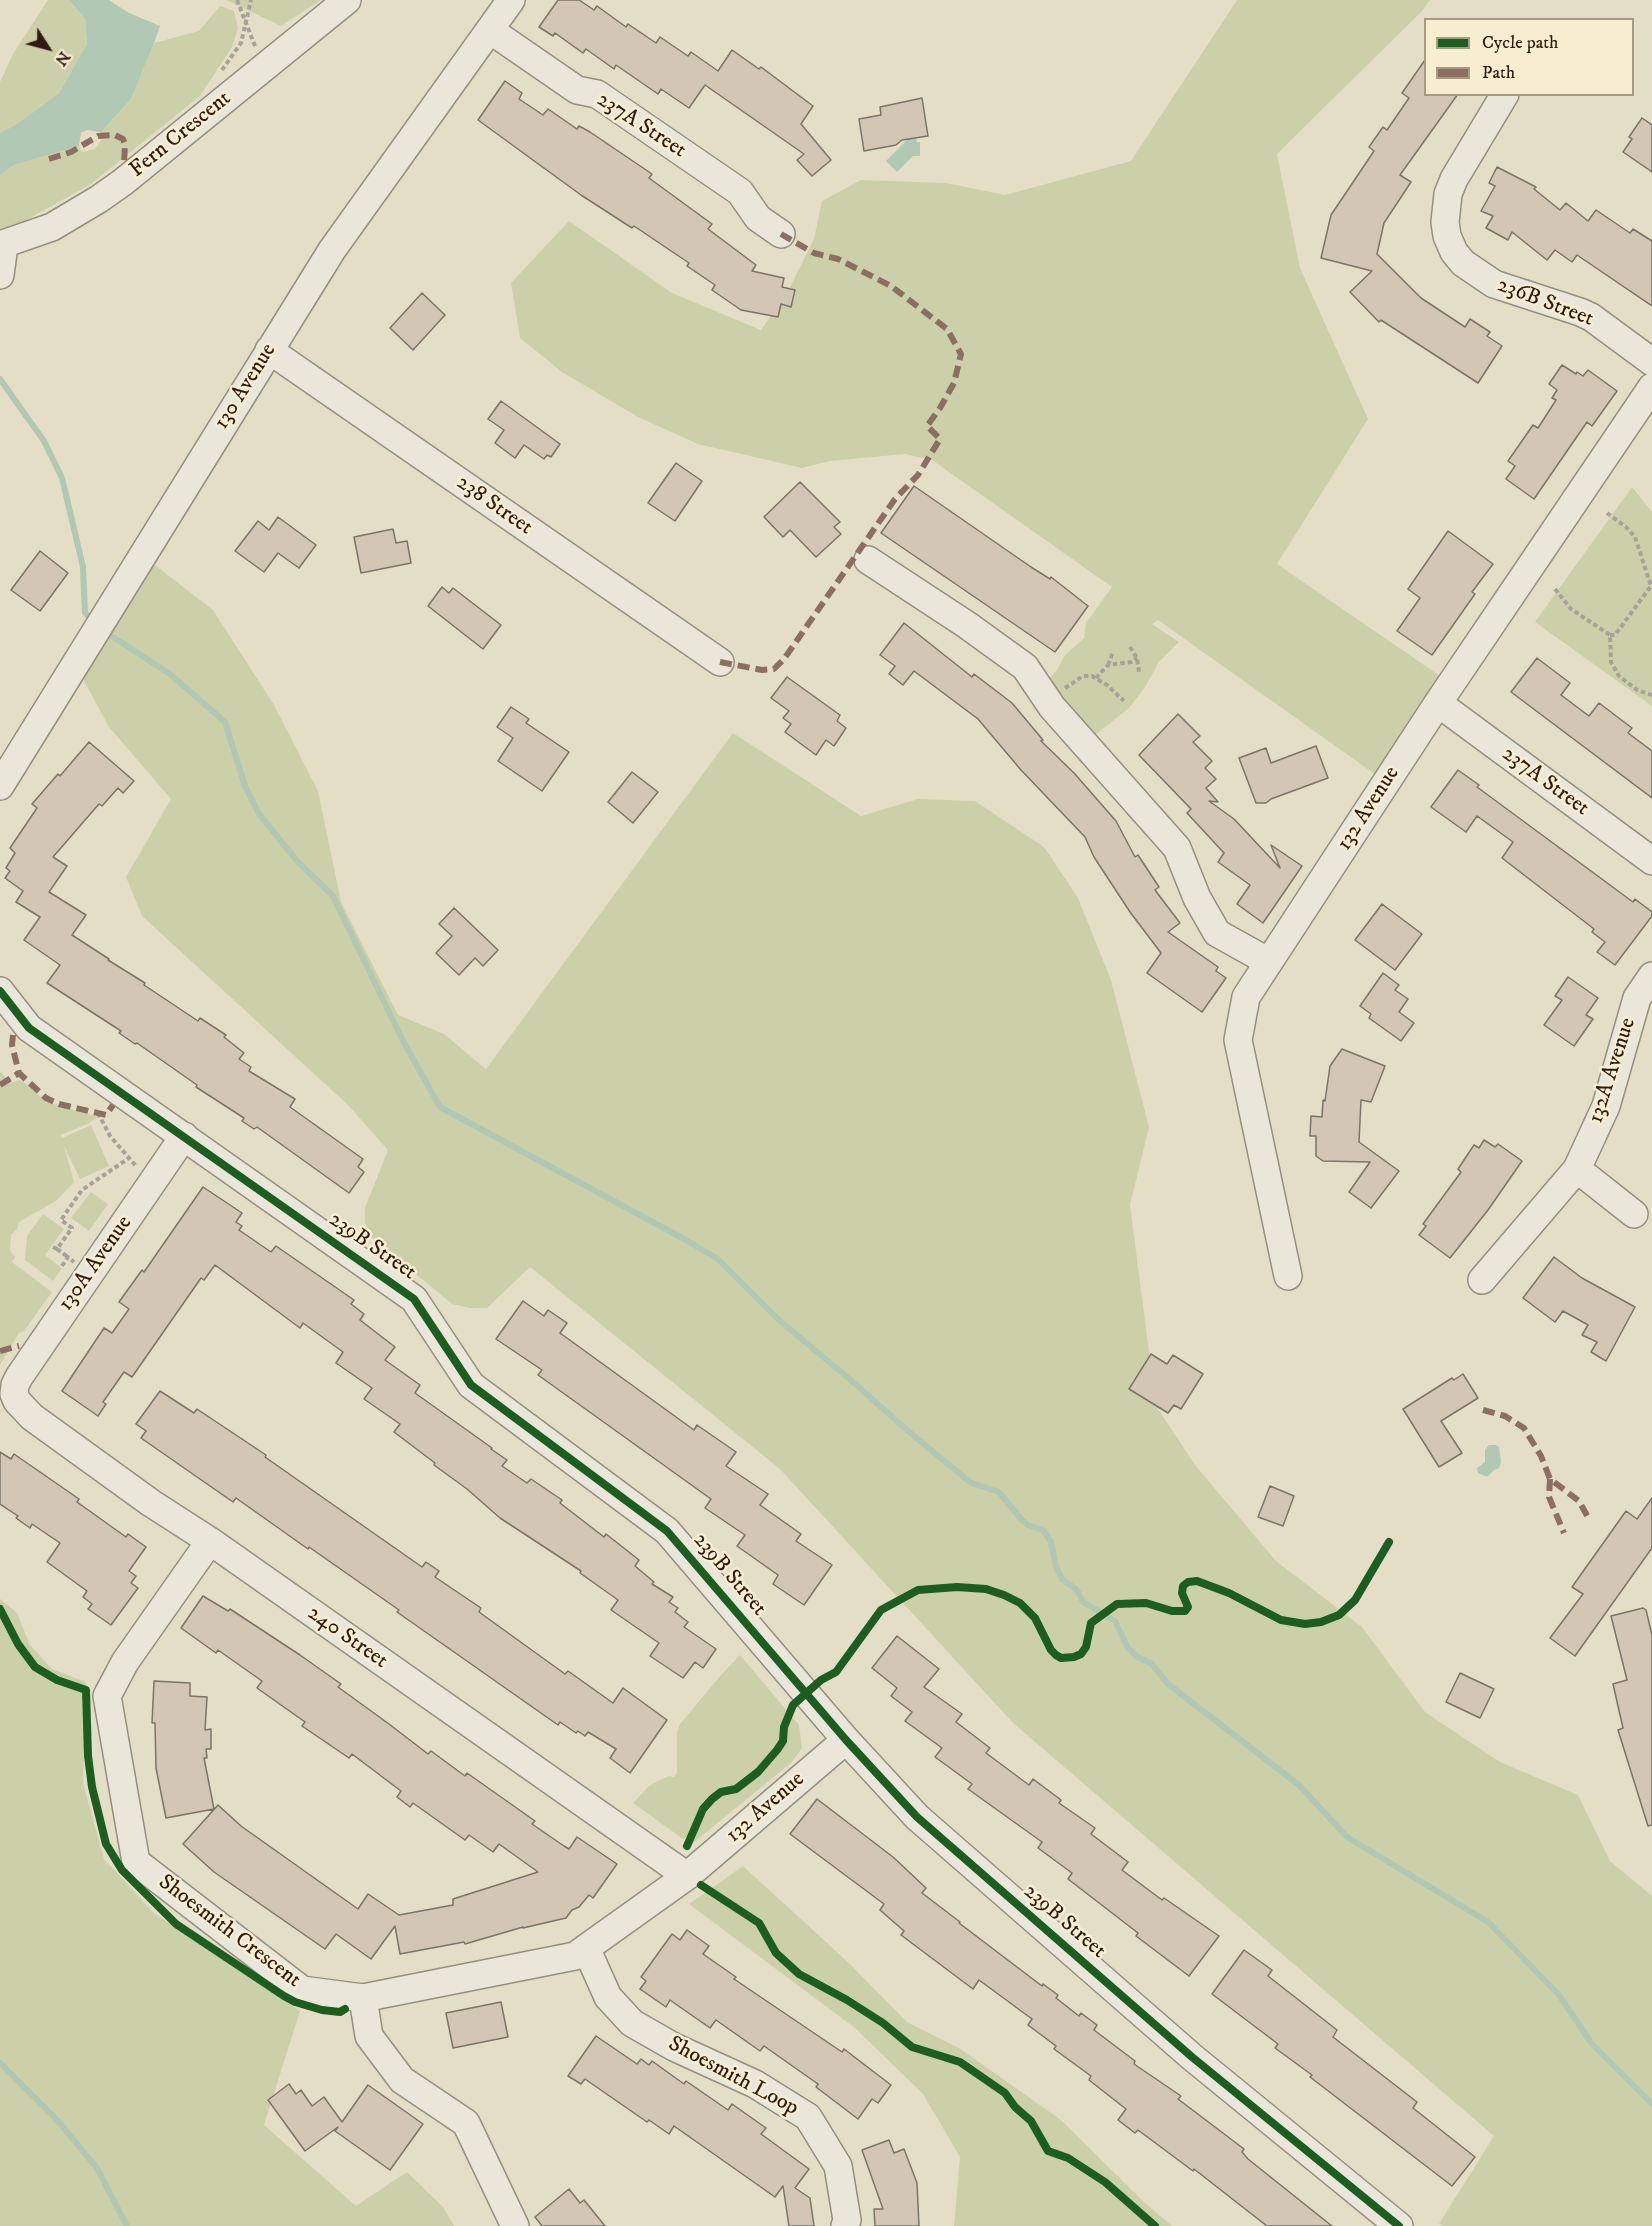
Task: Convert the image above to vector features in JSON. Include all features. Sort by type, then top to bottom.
[{"type":"street","name":"Fern Crescent","points":[[2,245],[52,226],[99,199],[123,182],[347,0]]},
{"type":"street","name":"130 Avenue","points":[[0,786],[332,250],[511,0]]},
{"type":"street","name":"237A Street","points":[[490,30],[577,90],[597,94],[740,192],[758,218],[781,234]]},
{"type":"street","name":"236B Street","points":[[1504,96],[1454,179],[1445,208],[1447,236],[1454,252],[1463,263],[1494,284],[1591,317],[1652,362]]},
{"type":"street","points":[[0,275],[2,245]]},
{"type":"street","name":"238 Street","points":[[268,350],[720,662]]},
{"type":"street","name":"132 Avenue","points":[[1288,1276],[1238,1040],[1246,997],[1438,703],[1652,387]]},
{"type":"street","points":[[868,560],[967,625],[1025,667],[1047,701],[1177,848],[1197,898],[1217,933],[1269,962]]},
{"type":"street","name":"237A Street","points":[[1438,703],[1652,861]]},
{"type":"street","name":"132A Avenue","points":[[1482,1280],[1577,1169],[1606,1106],[1636,998],[1652,976]]},
{"type":"street","name":"239B Street","points":[[0,991],[29,1028],[414,1299],[471,1385],[668,1531],[846,1740],[917,1817],[1192,2057],[1399,2226]]},
{"type":"street","name":"130A Avenue","points":[[14,1394],[15,1385],[23,1370],[184,1136]]},
{"type":"street","points":[[1577,1169],[1634,1214]]},
{"type":"street","name":"240 Street","points":[[14,1394],[21,1408],[32,1417],[151,1503],[210,1541],[687,1876]]},
{"type":"street","name":"Shoesmith Crescent","points":[[210,1541],[125,1662],[108,1696],[136,1863],[302,1990],[363,1998],[576,1956],[687,1876]]},
{"type":"street","name":"132 Avenue","points":[[687,1876],[846,1740]]},
{"type":"street","name":"Shoesmith Loop","points":[[586,1948],[608,1997],[632,2023],[674,2047],[755,2084],[808,2117],[838,2166],[847,2220],[845,2226]]},
{"type":"street","points":[[363,1998],[369,2037],[402,2080],[465,2123],[515,2226]]},
{"type":"path","points":[[237,0],[253,44],[261,49]]},
{"type":"path","points":[[219,74],[241,42],[251,0]]},
{"type":"path","points":[[1555,589],[1570,609],[1610,635],[1615,635],[1652,587],[1635,537],[1607,513]]},
{"type":"path","points":[[1610,635],[1611,662],[1619,676],[1637,690],[1652,695]]},
{"type":"path","points":[[1130,647],[1137,658],[1139,672]]},
{"type":"path","points":[[1096,678],[1108,665],[1113,652]]},
{"type":"path","points":[[1108,665],[1131,662],[1137,658]]},
{"type":"path","points":[[1047,701],[1083,676],[1096,678],[1124,701]]},
{"type":"path","points":[[68,1257],[55,1248],[72,1228],[61,1220],[82,1191],[130,1160],[110,1136],[98,1113]]},
{"type":"shaded area","points":[[48,0],[69,0],[85,19],[87,44],[59,93],[17,124],[0,133],[0,82],[13,54]]},
{"type":"shaded area","points":[[69,0],[109,0],[129,13],[160,26],[154,43],[131,99],[101,132],[87,130],[81,133],[79,146],[14,165],[0,175],[0,133],[17,124],[59,93],[87,44],[85,19]]},
{"type":"shaded area","points":[[226,0],[321,0],[281,26]]},
{"type":"shaded area","points":[[1237,0],[1430,0],[1421,12],[1277,154],[1300,268],[1368,419],[1277,564],[1443,678],[1376,775],[1158,620],[1152,624],[1179,642],[1159,662],[1145,687],[1129,708],[1095,735],[1071,710],[1048,680],[1057,670],[1065,655],[1084,638],[1086,623],[1112,587],[932,460],[905,454],[830,461],[802,468],[698,444],[638,417],[562,372],[520,338],[511,283],[569,221],[672,293],[761,330],[787,293],[814,239],[822,201],[861,180],[946,183],[1005,195],[1131,161]]},
{"type":"shaded area","points":[[220,6],[234,11],[238,28],[232,47],[200,96],[91,184],[7,231],[0,232],[0,175],[14,165],[79,146],[82,152],[95,149],[102,139],[101,132],[131,99],[154,43],[199,31]]},
{"type":"shaded area","points":[[909,138],[920,142],[920,156],[913,156],[897,172],[886,161]]},
{"type":"shaded area","points":[[1632,487],[1652,512],[1652,706],[1535,622]]},
{"type":"shaded area","points":[[142,555],[213,610],[274,705],[318,791],[341,902],[398,1015],[444,1034],[486,1069],[733,733],[861,816],[918,799],[975,801],[1044,847],[1078,898],[1111,980],[1149,1127],[1130,1205],[1156,1406],[1195,1465],[1276,1561],[1362,1627],[1425,1712],[1500,1762],[1578,1795],[1610,1861],[1652,1896],[1652,2226],[1443,2226],[1439,2224],[1494,2136],[1013,1723],[780,1469],[530,1267],[487,1308],[470,1308],[452,1304],[370,1236],[365,1222],[365,1208],[388,1150],[348,1105],[142,916],[126,877],[171,799],[109,727],[75,664]]},
{"type":"shaded area","points":[[0,1071],[10,1083],[21,1080],[47,1102],[98,1117],[61,1135],[62,1138],[91,1125],[109,1166],[80,1179],[64,1146],[74,1182],[56,1201],[19,1222],[17,1229],[11,1235],[10,1250],[15,1257],[12,1262],[52,1292],[24,1331],[19,1333],[0,1365]]},
{"type":"shaded area","points":[[91,1192],[108,1204],[89,1231],[71,1218]]},
{"type":"shaded area","points":[[43,1214],[64,1229],[45,1255],[62,1268],[53,1281],[25,1260],[27,1236]]},
{"type":"shaded area","points":[[1489,1445],[1499,1447],[1501,1462],[1499,1468],[1487,1477],[1478,1473],[1477,1468],[1485,1462],[1485,1450]]},
{"type":"shaded area","points":[[0,1599],[17,1613],[30,1645],[52,1669],[86,1682],[83,1783],[104,1859],[154,1913],[300,2011],[264,2125],[356,2206],[407,2172],[443,2207],[454,2226],[0,2226]]},
{"type":"shaded area","points":[[740,1655],[799,1725],[802,1748],[792,1762],[692,1844],[690,1836],[683,1839],[633,1803],[649,1786],[669,1776],[674,1777],[677,1773],[677,1732],[680,1724]]},
{"type":"shaded area","points":[[743,1866],[850,1964],[907,2022],[959,2048],[1061,2120],[1145,2203],[1172,2226],[954,2226],[960,2157],[923,2094],[855,2028],[689,1904]]},
{"type":"building","points":[[558,0],[579,0],[594,10],[597,6],[626,27],[628,24],[656,43],[660,37],[688,56],[691,52],[718,71],[732,50],[759,69],[761,67],[813,106],[801,124],[831,160],[812,176],[797,160],[804,154],[705,85],[689,108],[661,89],[658,94],[616,65],[614,69],[586,49],[583,53],[555,33],[553,36],[539,27]]},
{"type":"building","points":[[1424,61],[1424,96],[1457,96],[1400,175],[1411,182],[1384,223],[1377,254],[1421,298],[1465,327],[1470,319],[1490,332],[1487,336],[1502,346],[1478,383],[1381,320],[1379,322],[1350,292],[1372,271],[1321,258],[1331,215],[1374,151],[1369,147],[1383,127],[1387,130],[1409,98],[1402,93]]},
{"type":"building","points":[[505,81],[522,93],[519,99],[543,115],[548,109],[577,129],[579,126],[590,132],[652,174],[649,178],[712,224],[708,229],[756,265],[752,271],[784,278],[782,287],[795,290],[791,307],[781,304],[778,317],[741,310],[712,290],[715,285],[687,266],[689,263],[634,226],[632,228],[581,195],[478,120]]},
{"type":"building","points":[[922,98],[928,136],[902,140],[896,145],[864,151],[859,119],[881,115],[880,107]]},
{"type":"building","points":[[1642,118],[1652,125],[1652,172],[1623,152],[1632,139],[1629,137]]},
{"type":"building","points":[[1497,167],[1536,187],[1534,189],[1560,210],[1566,203],[1588,221],[1596,210],[1630,233],[1633,229],[1652,241],[1652,306],[1577,255],[1572,262],[1555,250],[1547,260],[1512,232],[1508,240],[1486,228],[1493,216],[1481,211],[1495,186],[1489,183]]},
{"type":"building","points":[[422,293],[445,315],[413,350],[390,328]]},
{"type":"building","points":[[1562,365],[1583,376],[1588,370],[1617,391],[1592,426],[1587,422],[1534,499],[1506,479],[1515,466],[1508,461],[1533,425],[1538,428],[1556,400],[1552,398],[1557,390],[1549,384]]},
{"type":"building","points":[[501,401],[560,444],[551,457],[547,455],[544,459],[524,445],[515,458],[495,443],[504,430],[488,419]]},
{"type":"building","points":[[676,463],[702,481],[675,521],[648,503]]},
{"type":"building","points":[[800,482],[840,522],[834,527],[841,534],[816,557],[790,530],[783,537],[764,517]]},
{"type":"building","points":[[914,486],[1031,567],[1050,579],[1051,577],[1088,606],[1055,652],[881,533]]},
{"type":"building","points":[[278,517],[316,545],[299,568],[278,553],[264,572],[235,551],[258,521],[269,530]]},
{"type":"building","points":[[393,529],[396,543],[407,541],[411,563],[361,573],[354,537]]},
{"type":"building","points":[[1448,531],[1493,564],[1472,592],[1475,594],[1432,655],[1397,631],[1420,598],[1408,589]]},
{"type":"building","points":[[40,551],[68,573],[40,611],[11,590]]},
{"type":"building","points":[[442,587],[449,593],[453,588],[501,625],[483,649],[428,606]]},
{"type":"building","points":[[904,623],[972,677],[974,674],[1012,703],[1043,740],[1041,741],[1074,773],[1116,821],[1135,857],[1138,855],[1159,887],[1155,890],[1180,923],[1168,932],[1218,967],[1216,971],[1226,978],[1202,1012],[1147,973],[1161,953],[1130,912],[1094,857],[1085,837],[1021,770],[978,719],[914,671],[903,685],[889,674],[895,666],[880,655]]},
{"type":"building","points":[[1537,658],[1570,683],[1561,695],[1589,716],[1599,703],[1632,728],[1628,733],[1652,751],[1652,798],[1511,692]]},
{"type":"building","points":[[787,677],[840,715],[837,721],[846,728],[834,746],[826,740],[816,755],[785,732],[791,724],[783,718],[789,711],[771,698]]},
{"type":"building","points":[[511,707],[529,719],[526,723],[569,752],[542,791],[498,761],[513,738],[497,727]]},
{"type":"building","points":[[1178,714],[1200,736],[1193,742],[1212,761],[1205,768],[1216,779],[1206,788],[1218,802],[1209,801],[1234,819],[1280,868],[1271,845],[1302,866],[1263,923],[1237,904],[1250,885],[1218,862],[1224,853],[1187,813],[1191,809],[1139,755]]},
{"type":"building","points":[[89,742],[134,781],[123,793],[118,788],[102,806],[99,804],[53,857],[67,866],[49,892],[86,915],[72,935],[198,1021],[200,1018],[226,1035],[224,1037],[244,1053],[239,1059],[251,1067],[249,1071],[295,1099],[290,1107],[363,1159],[358,1167],[364,1172],[349,1193],[257,1127],[254,1129],[242,1121],[244,1118],[196,1087],[197,1085],[137,1043],[135,1044],[119,1033],[121,1031],[47,983],[60,965],[24,940],[40,917],[16,902],[23,891],[5,878],[10,871],[6,868],[15,853],[10,848],[37,808],[32,804]]},
{"type":"building","points":[[1316,746],[1328,778],[1271,799],[1266,803],[1256,803],[1239,758],[1266,748],[1271,763]]},
{"type":"building","points":[[1458,770],[1479,785],[1477,787],[1633,902],[1635,899],[1652,912],[1652,916],[1615,965],[1597,952],[1605,942],[1592,932],[1594,929],[1502,858],[1513,842],[1477,816],[1466,832],[1431,807]]},
{"type":"building","points":[[632,772],[658,792],[633,823],[608,802]]},
{"type":"building","points":[[1382,904],[1422,934],[1395,970],[1355,940]]},
{"type":"building","points":[[454,908],[498,950],[483,966],[475,958],[459,975],[436,953],[452,936],[439,924]]},
{"type":"building","points":[[1383,973],[1399,985],[1395,990],[1408,999],[1399,1012],[1414,1023],[1401,1041],[1369,1018],[1371,1014],[1360,1006]]},
{"type":"building","points":[[1568,977],[1598,998],[1586,1015],[1593,1019],[1574,1046],[1544,1025],[1562,1000],[1555,996]]},
{"type":"building","points":[[1342,1049],[1385,1066],[1371,1102],[1361,1100],[1359,1142],[1399,1171],[1371,1208],[1349,1192],[1370,1162],[1323,1161],[1316,1156],[1316,1136],[1310,1136],[1311,1116],[1322,1117],[1330,1066]]},
{"type":"building","points":[[1484,1140],[1495,1147],[1498,1144],[1522,1161],[1488,1210],[1450,1258],[1419,1235],[1426,1226],[1423,1224],[1461,1172],[1458,1169],[1474,1145],[1479,1148]]},
{"type":"building","points":[[203,1187],[242,1213],[236,1222],[242,1226],[239,1230],[271,1252],[276,1246],[354,1300],[351,1304],[364,1314],[360,1320],[395,1347],[385,1360],[420,1385],[415,1393],[507,1460],[502,1466],[527,1483],[531,1479],[562,1500],[560,1503],[604,1537],[606,1534],[639,1560],[635,1566],[654,1582],[652,1584],[673,1597],[669,1602],[678,1608],[675,1612],[688,1622],[684,1627],[716,1649],[703,1668],[695,1662],[683,1678],[650,1656],[659,1643],[611,1610],[618,1600],[580,1573],[581,1571],[500,1518],[394,1432],[400,1424],[364,1399],[372,1388],[336,1363],[343,1352],[303,1323],[300,1328],[215,1265],[204,1280],[201,1278],[132,1377],[124,1372],[103,1402],[106,1404],[98,1416],[62,1391],[104,1328],[112,1333],[129,1309],[119,1302],[142,1270],[144,1272]]},
{"type":"building","points":[[1554,1257],[1582,1278],[1635,1307],[1606,1361],[1591,1352],[1597,1342],[1582,1335],[1588,1325],[1563,1311],[1555,1322],[1523,1298]]},
{"type":"building","points":[[523,1301],[544,1316],[548,1310],[567,1323],[560,1333],[694,1430],[697,1425],[736,1452],[726,1466],[768,1494],[760,1505],[801,1534],[796,1541],[832,1565],[804,1605],[773,1584],[778,1575],[737,1546],[745,1535],[705,1508],[711,1499],[538,1375],[542,1370],[496,1339]]},
{"type":"building","points":[[1151,1354],[1167,1364],[1173,1355],[1203,1374],[1181,1409],[1174,1405],[1168,1413],[1129,1389]]},
{"type":"building","points":[[1463,1374],[1478,1398],[1441,1421],[1462,1453],[1439,1467],[1403,1409],[1452,1378],[1454,1380]]},
{"type":"building","points":[[160,1391],[194,1413],[197,1409],[266,1455],[265,1457],[422,1567],[426,1562],[439,1571],[435,1577],[481,1608],[479,1612],[565,1674],[568,1671],[613,1703],[623,1688],[667,1720],[630,1773],[610,1758],[616,1749],[588,1732],[585,1736],[560,1722],[558,1725],[309,1547],[308,1549],[236,1498],[233,1502],[141,1438],[146,1431],[136,1424]]},
{"type":"building","points":[[0,1452],[11,1459],[14,1454],[79,1499],[77,1502],[126,1537],[128,1534],[146,1547],[129,1571],[136,1576],[131,1583],[138,1588],[111,1625],[88,1609],[92,1604],[83,1597],[87,1591],[47,1562],[60,1543],[32,1524],[30,1528],[16,1518],[18,1516],[0,1504]]},
{"type":"building","points":[[1270,1486],[1294,1496],[1283,1526],[1258,1517]]},
{"type":"building","points":[[1652,1498],[1652,1548],[1575,1656],[1550,1638],[1583,1594],[1572,1587],[1626,1511],[1637,1519]]},
{"type":"building","points":[[203,1596],[228,1611],[230,1609],[300,1655],[341,1684],[338,1687],[428,1754],[431,1751],[465,1776],[467,1773],[535,1821],[532,1824],[564,1846],[569,1849],[577,1837],[617,1864],[593,1898],[589,1895],[566,1918],[523,1927],[465,1944],[464,1942],[400,1954],[395,1926],[371,1959],[336,1934],[325,1949],[214,1872],[183,1844],[218,1805],[241,1826],[358,1909],[368,1894],[399,1915],[453,1905],[453,1899],[538,1872],[499,1844],[493,1852],[469,1835],[465,1840],[413,1803],[410,1807],[397,1797],[401,1791],[352,1754],[349,1758],[302,1726],[305,1722],[257,1688],[262,1681],[218,1650],[216,1653],[181,1628]]},
{"type":"building","points":[[1643,1608],[1646,1610],[1652,1635],[1652,1825],[1648,1826],[1618,1730],[1623,1728],[1613,1684],[1627,1680],[1611,1616]]},
{"type":"building","points":[[897,1636],[939,1669],[924,1687],[962,1714],[956,1722],[990,1748],[986,1753],[1029,1785],[1033,1779],[1061,1800],[1059,1803],[1095,1828],[1091,1834],[1128,1862],[1122,1870],[1162,1900],[1164,1898],[1219,1936],[1189,1976],[1136,1936],[1138,1933],[1068,1879],[1072,1873],[1038,1848],[1042,1842],[968,1789],[972,1784],[935,1757],[942,1748],[905,1721],[912,1712],[891,1696],[897,1688],[872,1668]]},
{"type":"building","points":[[1460,1673],[1494,1689],[1480,1718],[1446,1702]]},
{"type":"building","points":[[154,1681],[190,1683],[190,1696],[207,1697],[205,1730],[211,1729],[211,1749],[206,1749],[207,1758],[204,1758],[214,1809],[166,1818],[156,1768],[155,1723],[152,1723]]},
{"type":"building","points":[[817,1799],[893,1857],[926,1888],[922,1893],[1042,1986],[1043,1984],[1058,1995],[1056,1998],[1079,2016],[1081,2013],[1097,2025],[1094,2030],[1135,2061],[1134,2064],[1181,2096],[1178,2099],[1244,2149],[1242,2152],[1248,2159],[1332,2226],[1267,2226],[1194,2169],[1193,2171],[1138,2130],[1135,2133],[1118,2120],[1126,2109],[1089,2080],[1091,2076],[1054,2049],[1056,2046],[1028,2025],[1032,2019],[979,1980],[973,1989],[901,1935],[904,1931],[880,1910],[884,1904],[790,1834]]},
{"type":"building","points":[[687,1930],[709,1946],[703,1954],[736,1977],[734,1979],[842,2052],[844,2049],[891,2085],[878,2103],[872,2099],[858,2119],[816,2087],[818,2084],[764,2046],[760,2051],[716,2020],[710,2028],[670,2000],[666,2007],[640,1989],[646,1981],[641,1977],[672,1934],[680,1940]]},
{"type":"building","points":[[1244,1950],[1272,1970],[1268,1976],[1337,2030],[1333,2037],[1417,2102],[1413,2108],[1475,2157],[1452,2186],[1310,2077],[1312,2075],[1275,2048],[1278,2044],[1212,1994]]},
{"type":"building","points":[[501,2002],[508,2037],[453,2048],[446,2013]]},
{"type":"building","points":[[596,2036],[637,2064],[641,2059],[649,2065],[652,2061],[684,2084],[686,2081],[728,2110],[732,2104],[766,2128],[761,2134],[809,2169],[795,2188],[810,2198],[814,2226],[789,2226],[783,2186],[775,2197],[674,2126],[669,2134],[649,2120],[647,2122],[585,2079],[581,2084],[568,2076]]},
{"type":"building","points":[[289,2084],[296,2094],[301,2090],[312,2106],[324,2097],[342,2122],[368,2085],[423,2124],[390,2170],[335,2131],[338,2127],[305,2151],[268,2100]]},
{"type":"building","points":[[889,2140],[894,2153],[904,2149],[917,2183],[919,2226],[875,2226],[874,2209],[883,2209],[862,2150]]},
{"type":"building","points":[[569,2189],[580,2203],[584,2200],[605,2226],[542,2226],[535,2217]]},
{"type":"waterway","points":[[0,379],[44,441],[62,478],[83,567],[85,613],[87,615]]},
{"type":"waterway","points":[[113,637],[170,674],[225,722],[245,786],[259,814],[298,862],[333,896],[402,1039],[440,1107],[718,1259],[779,1320],[908,1431],[971,1483],[999,1492],[1028,1525],[1043,1530],[1051,1542],[1056,1567],[1062,1579],[1077,1590],[1083,1602],[1115,1621],[1128,1648],[1139,1658],[1151,1663],[1168,1684],[1299,1785],[1347,1837],[1488,1922],[1559,1995],[1592,2044],[1652,2104]]},
{"type":"waterway","points":[[0,2063],[58,2121],[97,2168],[127,2226]]},
{"type":"marked path","points":[[49,159],[71,152],[98,136],[115,135],[123,139],[125,144],[124,164]]},
{"type":"marked path","points":[[720,662],[762,670],[774,669],[784,659],[895,499],[918,475],[940,439],[927,426],[954,383],[961,354],[947,329],[891,286],[838,259],[814,253],[781,234]]},
{"type":"marked path","points":[[13,1035],[12,1045],[19,1073],[46,1098],[59,1104],[106,1115],[113,1105]]},
{"type":"marked path","points":[[0,1085],[19,1073]]},
{"type":"marked path","points":[[0,1351],[19,1346]]},
{"type":"marked path","points":[[1483,1410],[1505,1416],[1524,1428],[1541,1456],[1550,1479],[1579,1501],[1590,1521]]},
{"type":"marked path","points":[[1550,1479],[1549,1497],[1564,1533]]},
{"type":"cycle path","points":[[0,991],[29,1028],[414,1299],[471,1385],[667,1531],[846,1740],[917,1817],[1192,2057],[1399,2226]]},
{"type":"cycle path","points":[[687,1846],[703,1809],[712,1799],[721,1792],[736,1789],[758,1772],[777,1750],[783,1741],[784,1727],[793,1705],[821,1680],[836,1672],[881,1610],[918,1590],[957,1587],[986,1589],[1004,1595],[1020,1603],[1035,1618],[1051,1650],[1056,1655],[1061,1658],[1074,1657],[1081,1654],[1086,1647],[1091,1623],[1117,1604],[1146,1603],[1172,1611],[1185,1611],[1188,1607],[1182,1593],[1183,1586],[1188,1582],[1197,1581],[1229,1593],[1281,1620],[1305,1624],[1321,1622],[1339,1615],[1355,1600],[1389,1542]]},
{"type":"cycle path","points":[[0,1609],[18,1644],[35,1667],[57,1680],[86,1690],[88,1756],[92,1787],[106,1844],[122,1870],[176,1924],[284,1996],[295,2002],[322,2010],[340,2012],[345,2009]]},
{"type":"cycle path","points":[[701,1885],[759,1923],[776,1953],[799,1974],[883,2023],[912,2047],[960,2062],[1005,2093],[1015,2107],[1031,2121],[1048,2151],[1068,2158],[1105,2182],[1155,2226]]}]
